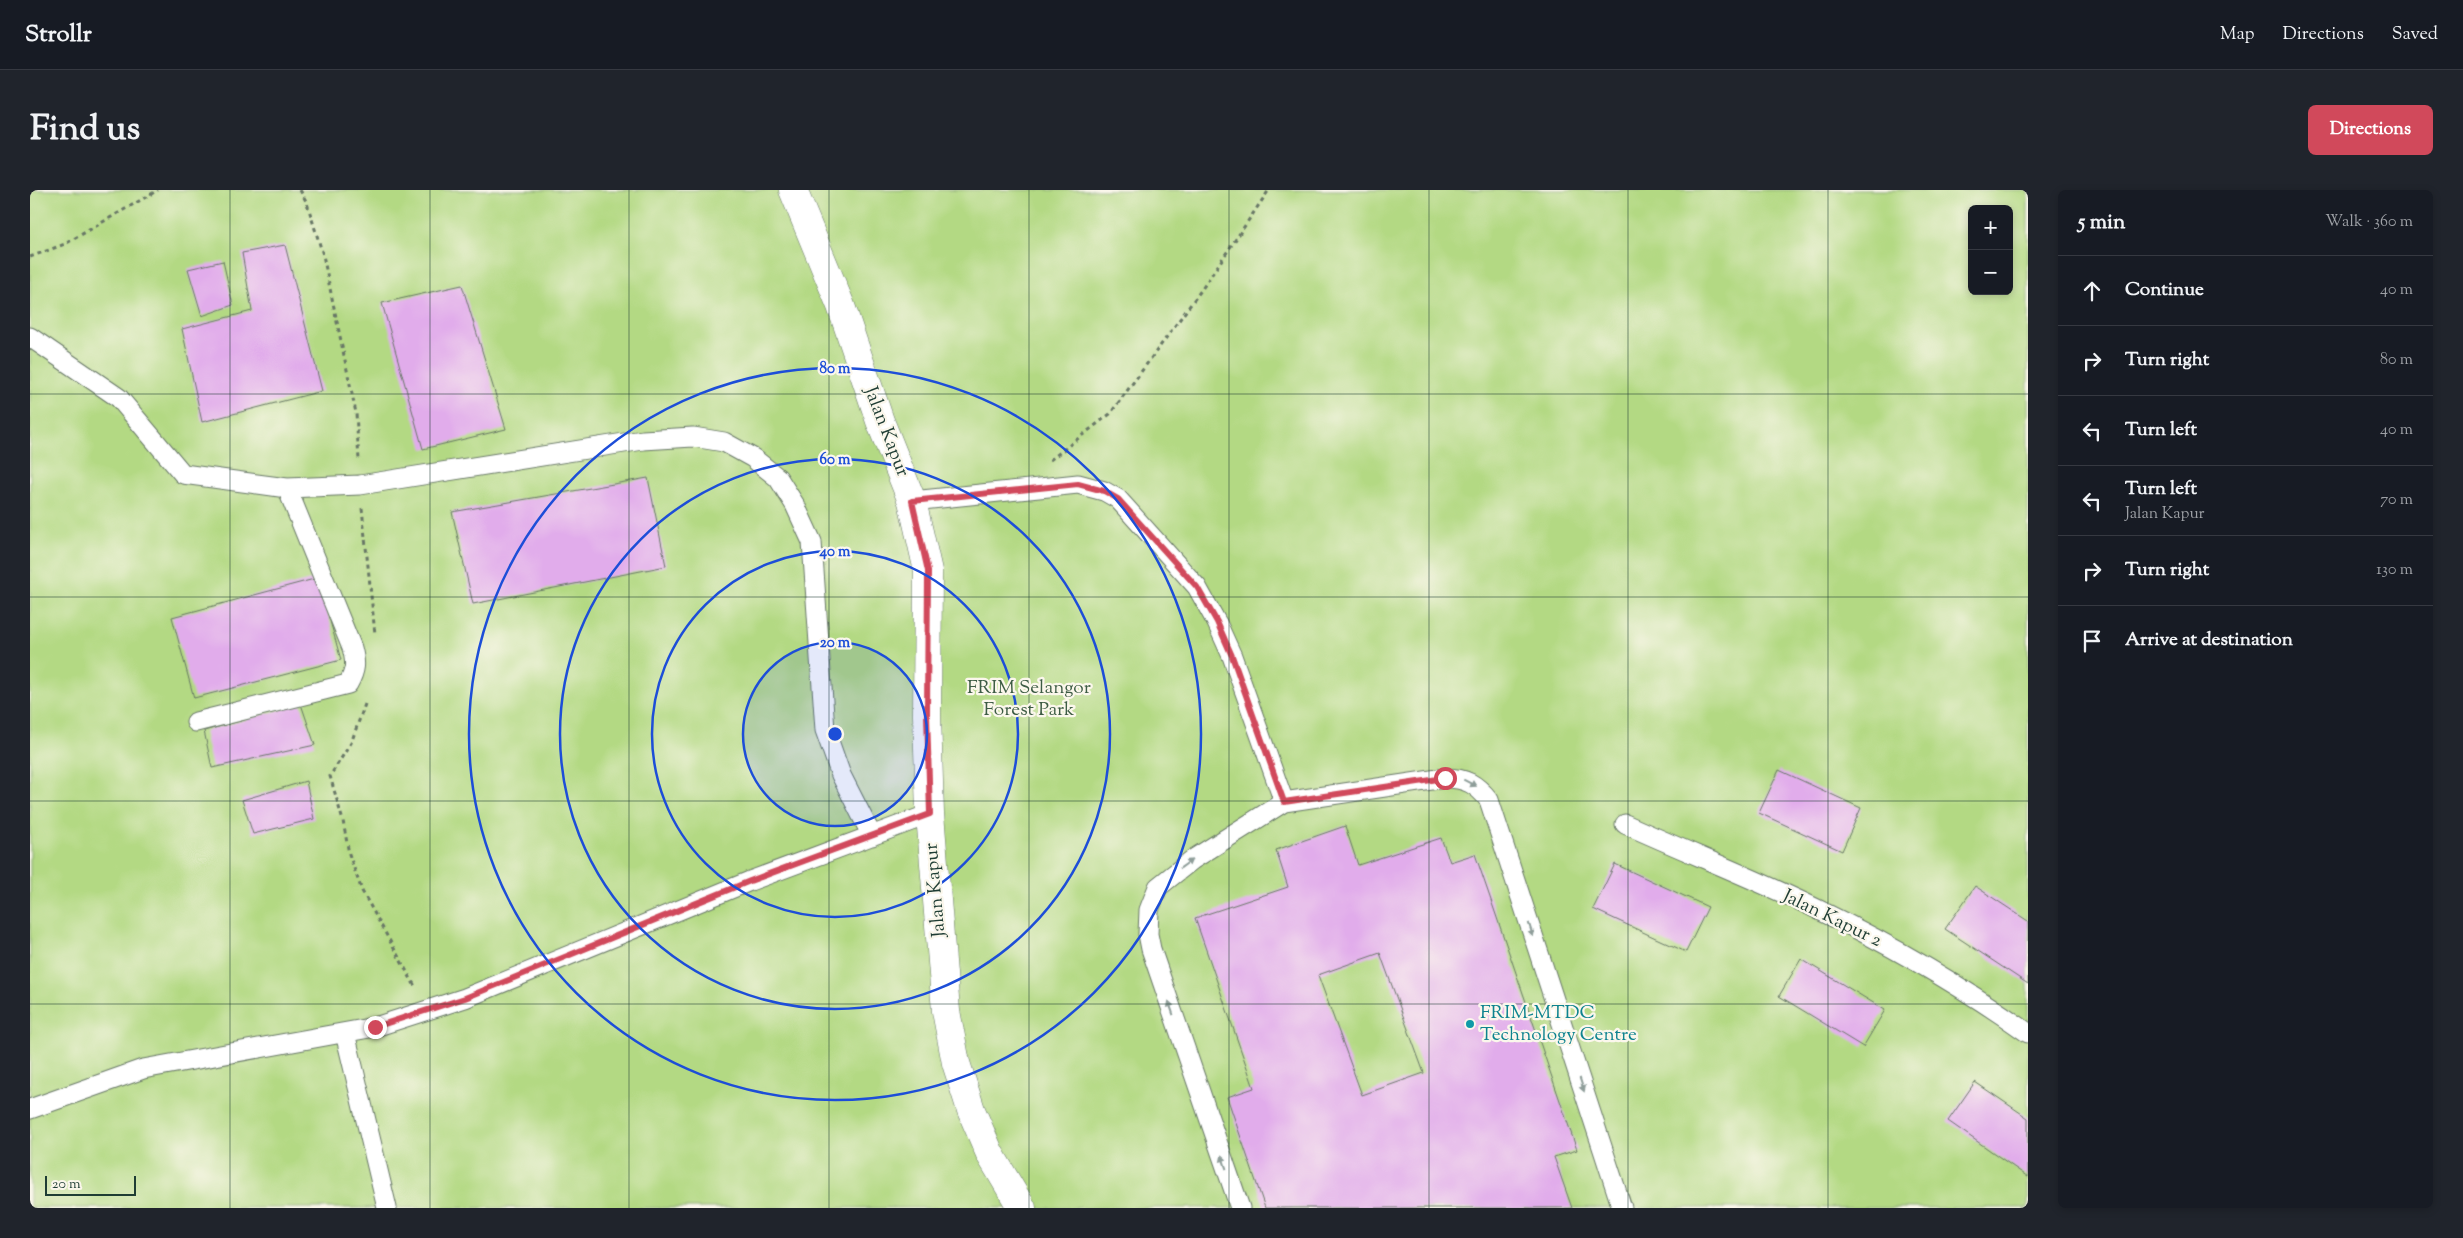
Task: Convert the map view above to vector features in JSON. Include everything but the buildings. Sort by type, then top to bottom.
[{"type":"street","name":"Jalan Kapur","points":[[793,190],[841,306],[880,421],[912,501],[928,571],[927,715],[930,814],[946,1011],[956,1063],[971,1110],[990,1154],[1022,1208]]},
{"type":"lane","points":[[30,337],[119,398],[184,474],[287,488],[360,485],[643,440],[693,437],[724,442],[753,458],[778,478],[795,505],[812,542],[825,730],[841,775],[872,836]]},
{"type":"lane","points":[[912,501],[1078,484],[1104,491],[1118,499],[1197,587],[1217,622],[1232,656],[1284,802]]},
{"type":"lane","points":[[196,722],[348,684],[354,673],[356,664],[352,648],[287,488]]},
{"type":"lane","points":[[1240,1208],[1151,949],[1148,934],[1149,910],[1158,887],[1172,874],[1284,802],[1445,778],[1468,781],[1479,788],[1489,800],[1622,1208]]},
{"type":"lane","points":[[30,1109],[143,1069],[345,1034],[375,1027],[465,998],[750,881],[930,814]]},
{"type":"lane","name":"Jalan Kapur 2","points":[[1625,824],[1819,910],[1906,956],[1994,1009],[2028,1033]]},
{"type":"lane","points":[[345,1034],[387,1208]]},
{"type":"path","points":[[30,257],[66,244],[158,190]]},
{"type":"path","points":[[1047,462],[1110,414],[1202,289],[1269,190]]},
{"type":"green space","name":"FRIM Selangor Forest Park","points":[[30,190],[2028,190],[2028,1208],[30,1208]]},
{"type":"place","name":"FRIM-MTDC Technology Centre","points":[[1470,1024]]},
{"type":"route","points":[[375,1027],[465,998],[750,881],[930,814],[927,715],[928,571],[912,501],[1002,494],[1078,484],[1104,491],[1118,499],[1197,587],[1217,622],[1232,656],[1284,802],[1445,778]]}]
